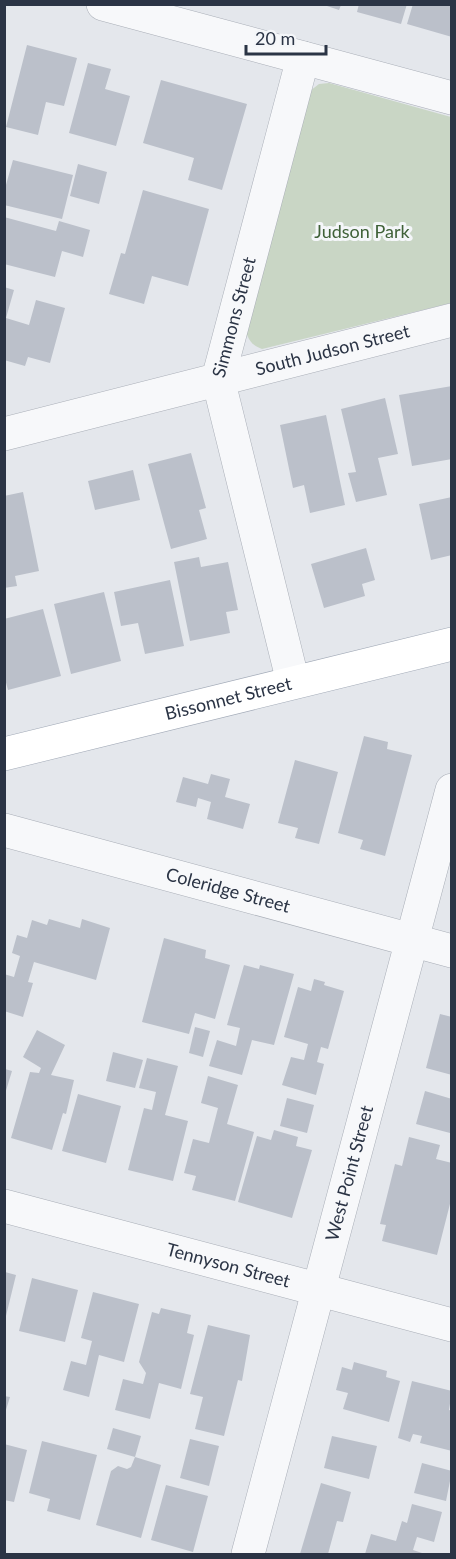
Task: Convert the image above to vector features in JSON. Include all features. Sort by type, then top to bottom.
[{"type":"main road","name":"Bissonnet Street","points":[[4,754],[452,644]]},
{"type":"street","points":[[103,4],[452,98]]},
{"type":"street","name":"Simmons Street","points":[[293,682],[218,379],[303,58]]},
{"type":"street","name":"South Judson Street","points":[[4,434],[452,320]]},
{"type":"street","name":"West Point Street","points":[[248,1554],[452,790]]},
{"type":"street","name":"Coleridge Street","points":[[4,830],[452,951]]},
{"type":"street","name":"Tennyson Street","points":[[4,1206],[452,1325]]},
{"type":"green space","name":"Judson Park","points":[[329,83],[451,117],[451,303],[262,349],[251,342],[245,329],[310,91],[319,84]]},
{"type":"building","points":[[359,4],[407,4],[401,24],[357,12]]},
{"type":"building","points":[[413,4],[452,4],[452,37],[407,24]]},
{"type":"building","points":[[324,5],[341,5],[339,10]]},
{"type":"building","points":[[27,45],[77,58],[64,106],[46,102],[38,135],[6,127]]},
{"type":"building","points":[[88,63],[111,69],[105,89],[130,96],[116,146],[69,133]]},
{"type":"building","points":[[161,80],[247,104],[222,190],[188,180],[194,158],[143,143]]},
{"type":"building","points":[[13,160],[73,175],[62,219],[4,205],[4,192]]},
{"type":"building","points":[[78,164],[107,172],[99,204],[70,196]]},
{"type":"building","points":[[143,190],[209,209],[188,286],[152,276],[144,304],[109,294],[121,253],[125,254]]},
{"type":"building","points":[[4,217],[56,231],[59,221],[90,230],[83,257],[62,251],[55,277],[4,264]]},
{"type":"building","points":[[4,287],[14,290],[6,318],[29,325],[36,300],[65,308],[50,363],[28,357],[25,366],[4,360]]},
{"type":"building","points":[[452,386],[452,459],[412,466],[399,395]]},
{"type":"building","points":[[385,398],[398,454],[378,458],[387,495],[356,502],[348,473],[356,472],[341,409]]},
{"type":"building","points":[[326,415],[345,505],[310,513],[304,485],[293,488],[280,425]]},
{"type":"building","points":[[191,453],[206,508],[199,510],[207,539],[171,549],[148,464]]},
{"type":"building","points":[[133,470],[140,500],[95,510],[88,481]]},
{"type":"building","points":[[23,492],[39,571],[15,576],[17,586],[4,588],[4,496]]},
{"type":"building","points":[[452,497],[452,555],[431,560],[419,504]]},
{"type":"building","points":[[366,548],[375,580],[362,584],[365,596],[324,608],[311,564]]},
{"type":"building","points":[[199,557],[201,567],[228,562],[238,610],[226,612],[230,633],[190,641],[174,562]]},
{"type":"building","points":[[170,580],[184,646],[145,654],[138,623],[121,626],[114,592]]},
{"type":"building","points":[[104,592],[121,661],[71,674],[54,604]]},
{"type":"building","points":[[43,609],[61,676],[8,690],[4,675],[4,619]]},
{"type":"building","points":[[364,736],[388,742],[387,749],[412,755],[385,856],[360,849],[363,840],[338,833]]},
{"type":"building","points":[[295,760],[338,772],[319,844],[295,838],[298,828],[278,823]]},
{"type":"building","points":[[211,774],[230,779],[225,797],[250,804],[243,829],[207,819],[211,802],[198,798],[196,807],[176,802],[183,777],[208,784]]},
{"type":"building","points":[[49,919],[80,928],[82,919],[110,928],[96,980],[34,962],[28,982],[33,983],[23,1017],[4,1011],[4,974],[14,977],[20,956],[12,953],[17,935],[27,938],[32,920],[47,925]]},
{"type":"building","points":[[164,938],[206,950],[205,958],[230,965],[215,1019],[195,1013],[189,1034],[142,1022]]},
{"type":"building","points":[[244,965],[259,969],[260,965],[294,974],[274,1045],[252,1040],[242,1075],[209,1066],[217,1040],[236,1046],[240,1028],[227,1025]]},
{"type":"building","points":[[314,979],[325,982],[324,985],[344,991],[328,1049],[321,1047],[317,1062],[324,1064],[316,1095],[282,1085],[291,1057],[304,1060],[308,1044],[284,1037],[298,987],[311,991]]},
{"type":"building","points":[[440,1014],[452,1017],[452,1075],[426,1068]]},
{"type":"building","points":[[195,1027],[210,1031],[203,1057],[189,1053]]},
{"type":"building","points":[[37,1030],[65,1045],[51,1075],[74,1080],[66,1114],[63,1113],[52,1150],[11,1138],[30,1072],[39,1073],[41,1068],[23,1057]]},
{"type":"building","points":[[113,1052],[143,1060],[135,1088],[106,1081]]},
{"type":"building","points":[[147,1058],[178,1066],[165,1115],[188,1121],[173,1181],[128,1170],[144,1108],[152,1110],[156,1092],[139,1088]]},
{"type":"building","points":[[5,1069],[12,1071],[5,1094]]},
{"type":"building","points":[[208,1076],[238,1085],[227,1124],[254,1132],[235,1201],[192,1190],[196,1176],[184,1173],[193,1139],[209,1143],[218,1108],[201,1103]]},
{"type":"building","points":[[425,1091],[452,1099],[450,1133],[416,1124]]},
{"type":"building","points":[[78,1094],[121,1106],[106,1163],[62,1151]]},
{"type":"building","points":[[287,1098],[314,1105],[307,1133],[280,1126]]},
{"type":"building","points":[[274,1130],[298,1137],[296,1146],[312,1150],[292,1218],[238,1202],[257,1136],[271,1140]]},
{"type":"building","points":[[409,1137],[440,1145],[436,1159],[452,1163],[452,1196],[437,1255],[382,1241],[386,1225],[380,1224],[395,1164],[402,1166]]},
{"type":"building","points":[[5,1272],[16,1275],[5,1320]]},
{"type":"building","points":[[32,1278],[78,1290],[65,1342],[19,1331]]},
{"type":"building","points":[[93,1292],[139,1304],[124,1362],[99,1355],[89,1397],[63,1390],[71,1361],[86,1365],[92,1341],[81,1338]]},
{"type":"building","points":[[161,1308],[191,1315],[187,1333],[194,1335],[181,1389],[159,1383],[150,1419],[115,1410],[123,1379],[143,1384],[146,1373],[139,1362],[152,1312],[159,1314]]},
{"type":"building","points":[[208,1325],[250,1335],[242,1381],[238,1380],[224,1436],[195,1429],[203,1397],[190,1394]]},
{"type":"building","points":[[354,1362],[387,1371],[386,1377],[400,1381],[389,1422],[343,1409],[348,1393],[336,1390],[342,1367],[352,1370]]},
{"type":"building","points":[[412,1381],[452,1391],[449,1410],[452,1411],[452,1451],[420,1443],[422,1436],[413,1434],[410,1442],[398,1438]]},
{"type":"building","points":[[4,1396],[10,1397],[5,1413],[4,1413]]},
{"type":"building","points":[[113,1428],[141,1436],[135,1457],[107,1449]]},
{"type":"building","points":[[332,1436],[377,1446],[369,1479],[324,1468]]},
{"type":"building","points":[[190,1439],[219,1446],[209,1486],[180,1478]]},
{"type":"building","points":[[42,1441],[97,1455],[80,1520],[47,1511],[50,1499],[29,1493]]},
{"type":"building","points":[[4,1444],[27,1450],[14,1502],[4,1500]]},
{"type":"building","points":[[135,1457],[161,1465],[141,1538],[96,1525],[111,1471],[118,1466],[127,1469],[131,1467]]},
{"type":"building","points":[[422,1463],[452,1471],[446,1501],[414,1493]]},
{"type":"building","points":[[321,1483],[351,1492],[343,1522],[337,1521],[328,1554],[300,1554]]},
{"type":"building","points":[[166,1485],[208,1496],[193,1552],[151,1540]]},
{"type":"building","points":[[412,1504],[442,1512],[434,1542],[417,1537],[413,1550],[425,1554],[365,1554],[371,1534],[396,1541],[402,1521],[407,1523]]}]
